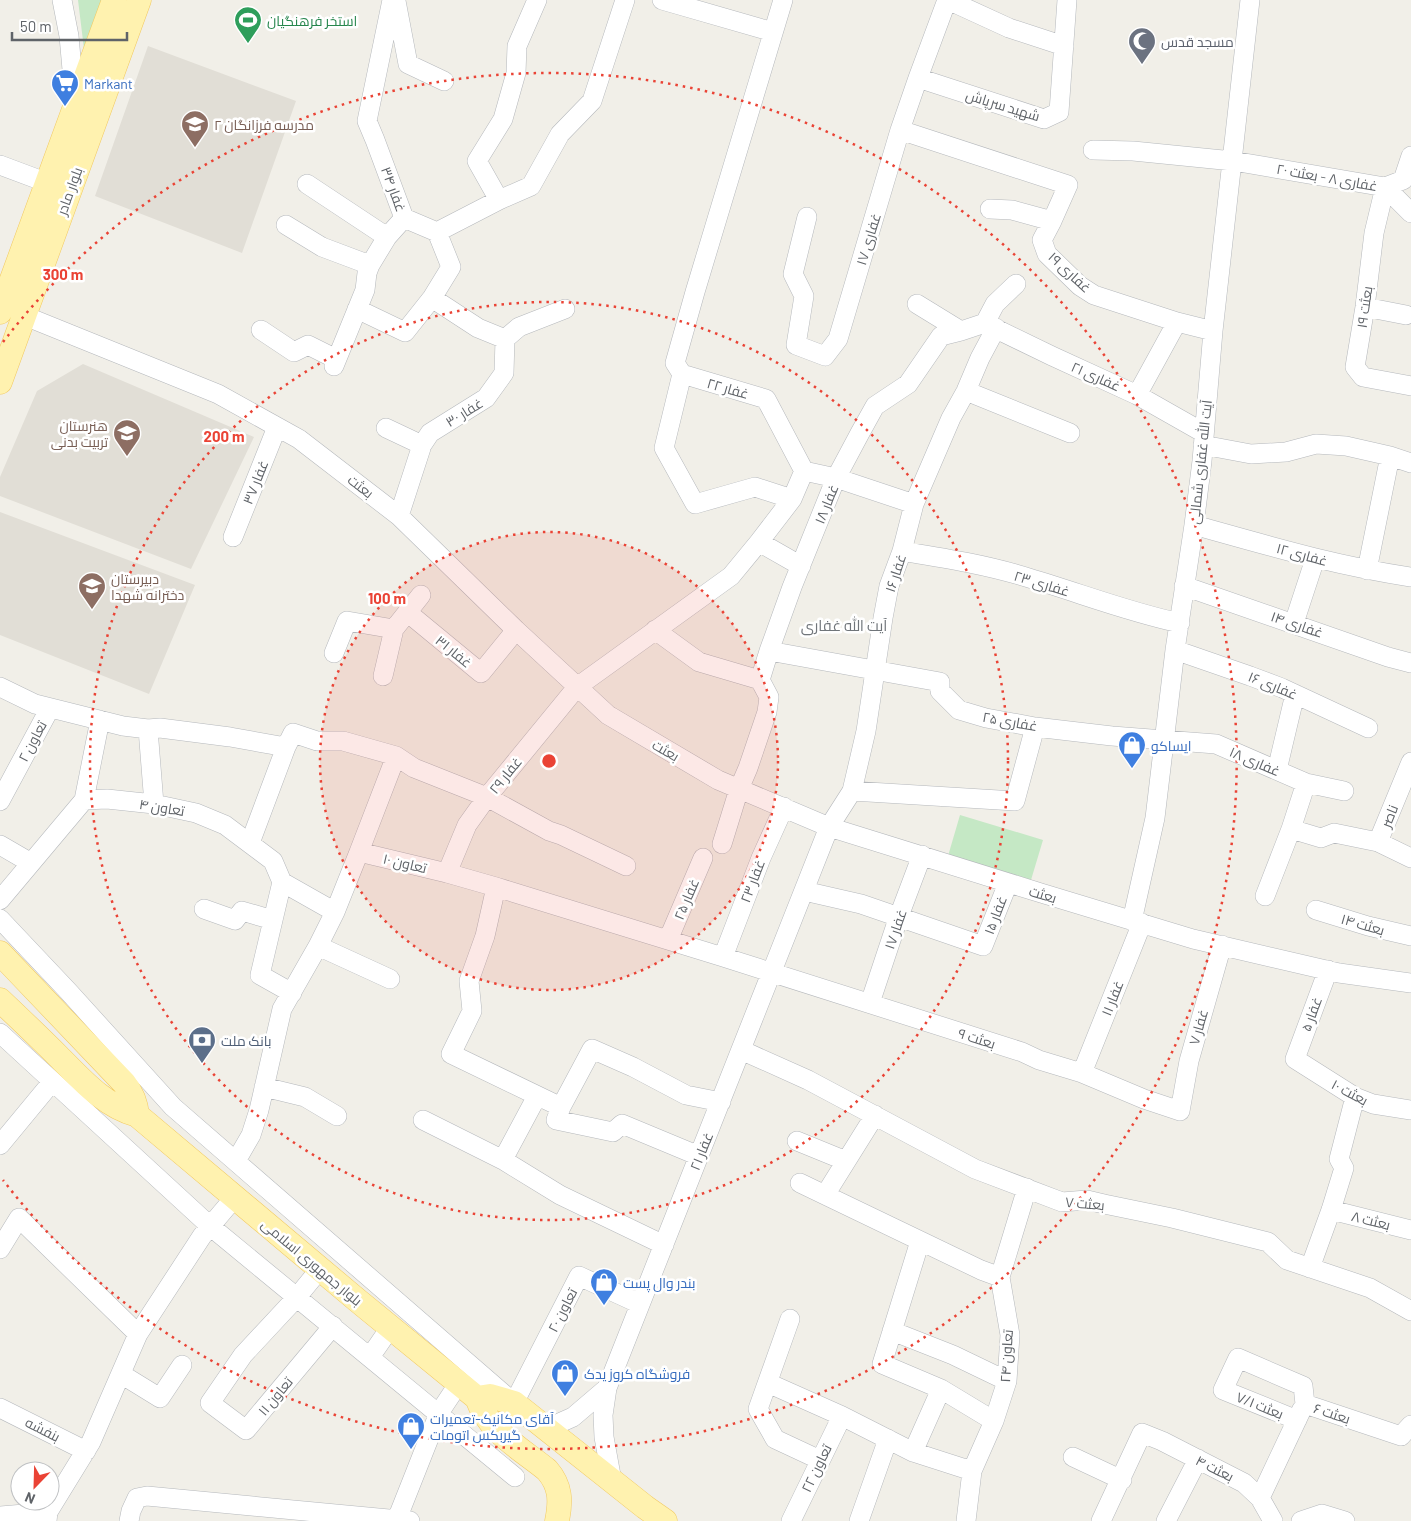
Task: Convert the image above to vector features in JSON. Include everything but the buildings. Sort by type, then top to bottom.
[{"type":"main road","name":"بلوار مادر","points":[[0,311],[114,0]]},
{"type":"main road","name":"بلوار مادر","points":[[0,382],[139,0]]},
{"type":"main road","points":[[0,953],[130,1090],[136,1103],[138,1115],[83,1096],[0,1000]]},
{"type":"main road","name":"بلوار جمهوری اسلامی","points":[[138,1115],[390,1328],[468,1391]]},
{"type":"main road","points":[[468,1391],[514,1403],[645,1507],[666,1521]]},
{"type":"main road","points":[[468,1391],[487,1419],[501,1434],[554,1478],[560,1496],[557,1521]]},
{"type":"street","points":[[62,0],[69,36],[76,107]]},
{"type":"street","points":[[394,0],[408,64],[444,81]]},
{"type":"street","name":"غفار ۳۴","points":[[261,330],[294,352],[308,345],[335,362],[365,290],[370,265],[387,237],[404,218],[375,140],[366,122],[394,0]]},
{"type":"street","points":[[500,200],[477,161],[503,118],[516,73],[517,46],[537,0]]},
{"type":"street","points":[[437,232],[530,186],[560,134],[592,102],[625,0]]},
{"type":"street","points":[[662,0],[773,32]]},
{"type":"street","points":[[783,0],[675,363],[682,374],[664,448],[695,504],[755,487],[792,499]]},
{"type":"street","points":[[900,130],[947,0],[1008,28],[1064,46]]},
{"type":"street","name":"شهید سرپاش","points":[[918,78],[1044,119],[1059,112],[1067,0]]},
{"type":"street","name":"آیت الله غفاری شمالی","points":[[1137,922],[1155,818],[1174,650],[1180,623],[1194,524],[1204,439],[1213,331],[1250,0]]},
{"type":"street","name":"غفاری ۱۹","points":[[900,130],[1068,185],[1042,240],[1047,254],[1080,286],[1094,295],[1177,322],[1213,331]]},
{"type":"street","name":"غفاری ۱۷","points":[[807,217],[793,274],[804,296],[796,345],[825,356],[838,339],[900,130]]},
{"type":"street","points":[[1093,150],[1133,151],[1233,161]]},
{"type":"street","points":[[1385,187],[1403,180],[1411,156]]},
{"type":"street","name":"غفاری ۸ - بعثت ۲۰","points":[[1233,161],[1385,187],[1411,213]]},
{"type":"street","points":[[0,165],[48,183]]},
{"type":"street","points":[[307,184],[387,237]]},
{"type":"street","name":"بعثت ۱۹","points":[[1385,187],[1374,234],[1355,367],[1363,377],[1411,386]]},
{"type":"street","points":[[990,209],[1012,210],[1052,221]]},
{"type":"street","points":[[357,309],[406,332],[432,298],[452,267],[437,232],[404,218]]},
{"type":"street","points":[[286,225],[322,247],[370,265]]},
{"type":"street","points":[[990,326],[995,304],[1016,284]]},
{"type":"street","points":[[432,298],[478,328],[505,339],[519,327],[565,309]]},
{"type":"street","points":[[917,304],[961,331]]},
{"type":"street","points":[[1365,307],[1406,315]]},
{"type":"street","name":"بعثت","points":[[25,316],[218,394],[299,439],[399,516],[516,630],[608,715],[718,780],[830,827],[1194,939],[1328,970],[1411,984]]},
{"type":"street","points":[[1137,395],[1177,322]]},
{"type":"street","name":"غفار ۱۸","points":[[760,680],[769,651],[836,478],[875,406],[908,384],[941,336],[990,326]]},
{"type":"street","name":"غفار ۱۶","points":[[830,827],[852,791],[866,731],[889,586],[902,551],[914,504],[966,391],[980,358],[990,326]]},
{"type":"street","name":"غفاری ۲۱","points":[[990,326],[1069,365],[1137,395],[1204,439],[1251,454],[1286,452],[1316,444],[1346,446],[1411,463]]},
{"type":"street","name":"غفار ۳۰","points":[[399,516],[422,445],[430,433],[486,398],[504,373],[505,339]]},
{"type":"street","name":"غفار ۲۲","points":[[682,374],[766,399],[804,472]]},
{"type":"street","points":[[966,391],[1070,433]]},
{"type":"street","name":"غفار ۳۷","points":[[232,537],[278,427]]},
{"type":"street","points":[[386,428],[422,445]]},
{"type":"street","points":[[1367,570],[1390,456]]},
{"type":"street","points":[[577,686],[731,576],[792,499],[804,472],[836,478],[914,504]]},
{"type":"street","name":"غفاری ۱۲","points":[[1194,524],[1315,559],[1411,577]]},
{"type":"street","points":[[759,542],[801,566]]},
{"type":"street","name":"غفاری ۲۳","points":[[902,551],[1028,577],[1112,605],[1180,623]]},
{"type":"street","points":[[1294,623],[1315,559]]},
{"type":"street","name":"غفاری ۱۴","points":[[1184,586],[1388,656],[1411,662]]},
{"type":"street","points":[[383,676],[394,628],[421,595]]},
{"type":"street","name":"غفار ۳۱","points":[[407,612],[481,673],[516,630]]},
{"type":"street","points":[[334,653],[347,621],[394,628]]},
{"type":"street","points":[[655,630],[699,662],[760,680],[770,697],[768,712],[739,789],[722,844]]},
{"type":"street","name":"غفاری ۱۶","points":[[1174,650],[1250,676],[1295,694],[1368,728]]},
{"type":"street","points":[[769,651],[875,670]]},
{"type":"street","name":"غفاری ۲۵","points":[[875,670],[940,682],[940,691],[959,710],[986,718],[1036,727],[1164,741]]},
{"type":"street","name":"غفار ۲۹","points":[[447,873],[468,824],[487,797],[577,686]]},
{"type":"street","points":[[0,687],[35,704],[123,726],[230,736],[286,747]]},
{"type":"street","points":[[1277,770],[1295,694]]},
{"type":"street","name":"تعاون ۲","points":[[0,801],[50,708]]},
{"type":"street","points":[[0,900],[84,800],[100,720]]},
{"type":"street","points":[[852,791],[1014,801],[1036,727]]},
{"type":"street","points":[[148,729],[154,804]]},
{"type":"street","points":[[250,842],[292,733],[317,741],[342,741],[396,756],[414,768],[487,797],[549,830],[626,866]]},
{"type":"street","name":"غفاری ۱۸","points":[[1164,741],[1216,744],[1306,783],[1344,791]]},
{"type":"street","points":[[236,1161],[251,1135],[259,1110],[282,1009],[335,912],[396,756]]},
{"type":"street","name":"ناصر","points":[[1378,842],[1411,762]]},
{"type":"street","points":[[1264,896],[1291,829],[1306,783]]},
{"type":"street","name":"تعاون ۴","points":[[84,800],[107,799],[154,804],[196,813],[225,825],[273,860],[282,882]]},
{"type":"street","name":"غفار ۲۳","points":[[723,956],[761,858],[784,807]]},
{"type":"street","name":"غفار ۲۱","points":[[612,1481],[604,1437],[603,1415],[607,1388],[830,827]]},
{"type":"street","points":[[1291,829],[1320,838],[1334,833],[1378,842],[1411,858]]},
{"type":"street","points":[[0,845],[31,863]]},
{"type":"street","name":"تعاون ۱۰","points":[[360,852],[496,887],[723,956],[772,973]]},
{"type":"street","name":"غفار ۱۷","points":[[870,1003],[922,855]]},
{"type":"street","name":"غفار ۲۵","points":[[668,940],[703,858]]},
{"type":"street","points":[[292,993],[260,975],[282,882],[335,912]]},
{"type":"street","name":"غفار ۱۵","points":[[899,916],[983,946],[1008,883]]},
{"type":"street","points":[[496,887],[485,936],[469,981],[472,1010],[451,1054],[561,1107]]},
{"type":"street","points":[[804,891],[861,904],[899,916]]},
{"type":"street","points":[[204,909],[234,920],[242,911],[273,920]]},
{"type":"street","name":"بعثت ۱۴","points":[[1316,910],[1368,926],[1411,936]]},
{"type":"street","points":[[0,919],[173,1107],[514,1403]]},
{"type":"street","name":"غفار ۱۱","points":[[1082,1073],[1137,922]]},
{"type":"street","name":"غفار ۷","points":[[1180,1110],[1189,1062],[1222,945]]},
{"type":"street","points":[[318,946],[390,978]]},
{"type":"street","name":"غفار ۵","points":[[1295,1059],[1328,970]]},
{"type":"street","name":"بعثت ۹","points":[[772,973],[1022,1052],[1039,1060],[1082,1073],[1144,1099],[1180,1110]]},
{"type":"street","points":[[0,1033],[52,1082],[83,1096],[210,1226],[370,1356],[479,1449],[516,1477]]},
{"type":"street","points":[[699,1156],[622,1124],[613,1132],[556,1120],[592,1049],[633,1067],[686,1095],[720,1102]]},
{"type":"street","name":"بعثت ۷","points":[[741,1050],[808,1080],[975,1169],[1062,1202],[1087,1200],[1172,1218],[1268,1242],[1286,1260],[1370,1288],[1411,1311]]},
{"type":"street","name":"بعثت ۱۰","points":[[1295,1059],[1355,1097],[1373,1104],[1411,1110]]},
{"type":"street","points":[[0,1144],[52,1082]]},
{"type":"street","points":[[264,1087],[305,1097],[338,1116]]},
{"type":"street","points":[[503,1160],[537,1096]]},
{"type":"street","points":[[1310,1268],[1344,1168],[1339,1159],[1355,1097]]},
{"type":"street","points":[[825,1195],[875,1115]]},
{"type":"street","points":[[423,1120],[503,1160],[560,1195],[664,1245]]},
{"type":"street","points":[[797,1140],[846,1161]]},
{"type":"street","points":[[800,1183],[981,1270],[1000,1277]]},
{"type":"street","name":"تعاون ۲۴","points":[[966,1521],[972,1471],[994,1421],[1007,1380],[1010,1335],[1000,1277],[1027,1188]]},
{"type":"street","points":[[0,1516],[48,1516],[86,1451],[138,1334],[202,1236],[235,1197]]},
{"type":"street","name":"بعثت ۸","points":[[1331,1210],[1411,1230]]},
{"type":"street","points":[[0,1249],[19,1218],[138,1334]]},
{"type":"street","points":[[920,1241],[882,1364],[941,1389],[994,1421]]},
{"type":"street","points":[[297,1297],[320,1269]]},
{"type":"street","name":"تعاون ۲۰","points":[[514,1403],[579,1276],[640,1304]]},
{"type":"street","name":"تعاون ۱۱","points":[[297,1297],[244,1355],[210,1403],[246,1430],[333,1326]]},
{"type":"street","points":[[790,1319],[758,1409],[775,1439],[820,1460]]},
{"type":"street","points":[[370,1356],[390,1328]]},
{"type":"street","points":[[892,1331],[953,1355],[1007,1380]]},
{"type":"street","name":"بعثت ۷/۱","points":[[1238,1358],[1223,1390],[1301,1412]]},
{"type":"street","name":"بعثت ۶","points":[[1238,1358],[1304,1386],[1301,1412],[1401,1436],[1411,1425]]},
{"type":"street","points":[[121,1374],[160,1398],[182,1365]]},
{"type":"street","points":[[768,1383],[842,1416],[913,1452],[972,1471]]},
{"type":"street","points":[[546,1429],[573,1417],[607,1388]]},
{"type":"street","points":[[913,1452],[941,1389]]},
{"type":"street","points":[[403,1521],[399,1514],[439,1414],[468,1391]]},
{"type":"street","name":"بنفشه","points":[[0,1408],[86,1451]]},
{"type":"street","points":[[1260,1498],[1301,1412]]},
{"type":"street","name":"تعاون ۲۲","points":[[791,1521],[842,1416]]},
{"type":"street","name":"بعثت ۴","points":[[1122,1480],[1142,1433],[1162,1441],[1244,1483],[1260,1498],[1273,1521]]},
{"type":"street","points":[[479,1449],[501,1434]]},
{"type":"street","points":[[859,1521],[888,1439]]},
{"type":"street","points":[[1073,1457],[1122,1480],[1101,1521]]},
{"type":"street","points":[[1166,1521],[1198,1459]]},
{"type":"street","points":[[129,1521],[136,1498],[147,1496],[251,1513],[403,1521]]},
{"type":"street","points":[[1301,1521],[1322,1514],[1345,1521]]},
{"type":"shaded area","name":"مدرسه فرزانگان ۲","points":[[148,46],[296,101],[242,253],[95,196]]},
{"type":"shaded area","name":"هنرستان تربیت بدنی","points":[[83,364],[254,437],[191,569],[0,496],[0,477],[37,391]]},
{"type":"shaded area","name":"دبیرستان دخترانه شهدا","points":[[0,512],[195,585],[149,694],[0,635]]},
{"type":"green space","points":[[78,0],[106,0],[85,57]]},
{"type":"green space","points":[[960,815],[1043,840],[1031,880],[948,856]]},
{"type":"place","name":"استخر فرهنگیان","points":[[248,44]]},
{"type":"place","name":"مسجد قدس","points":[[1142,65]]},
{"type":"place","name":"Markant","points":[[65,107]]},
{"type":"place","name":"مدرسه فرزانگان ۲","points":[[195,148]]},
{"type":"place","name":"هنرستان تربیت بدنی","points":[[127,457]]},
{"type":"place","name":"دبیرستان دخترانه شهدا","points":[[92,610]]},
{"type":"place","name":"ایساکو","points":[[1132,769]]},
{"type":"place","name":"بانک ملت","points":[[202,1064]]},
{"type":"place","name":"بندر وال پست","points":[[604,1306]]},
{"type":"place","name":"فروشگاه کروز یدک","points":[[565,1397]]},
{"type":"place","name":"آقای مکانیک-تعمیرات گیربکس اتومات","points":[[411,1450]]},
{"type":"district","name":"آیت الله غفاری","points":[[844,625]]}]
